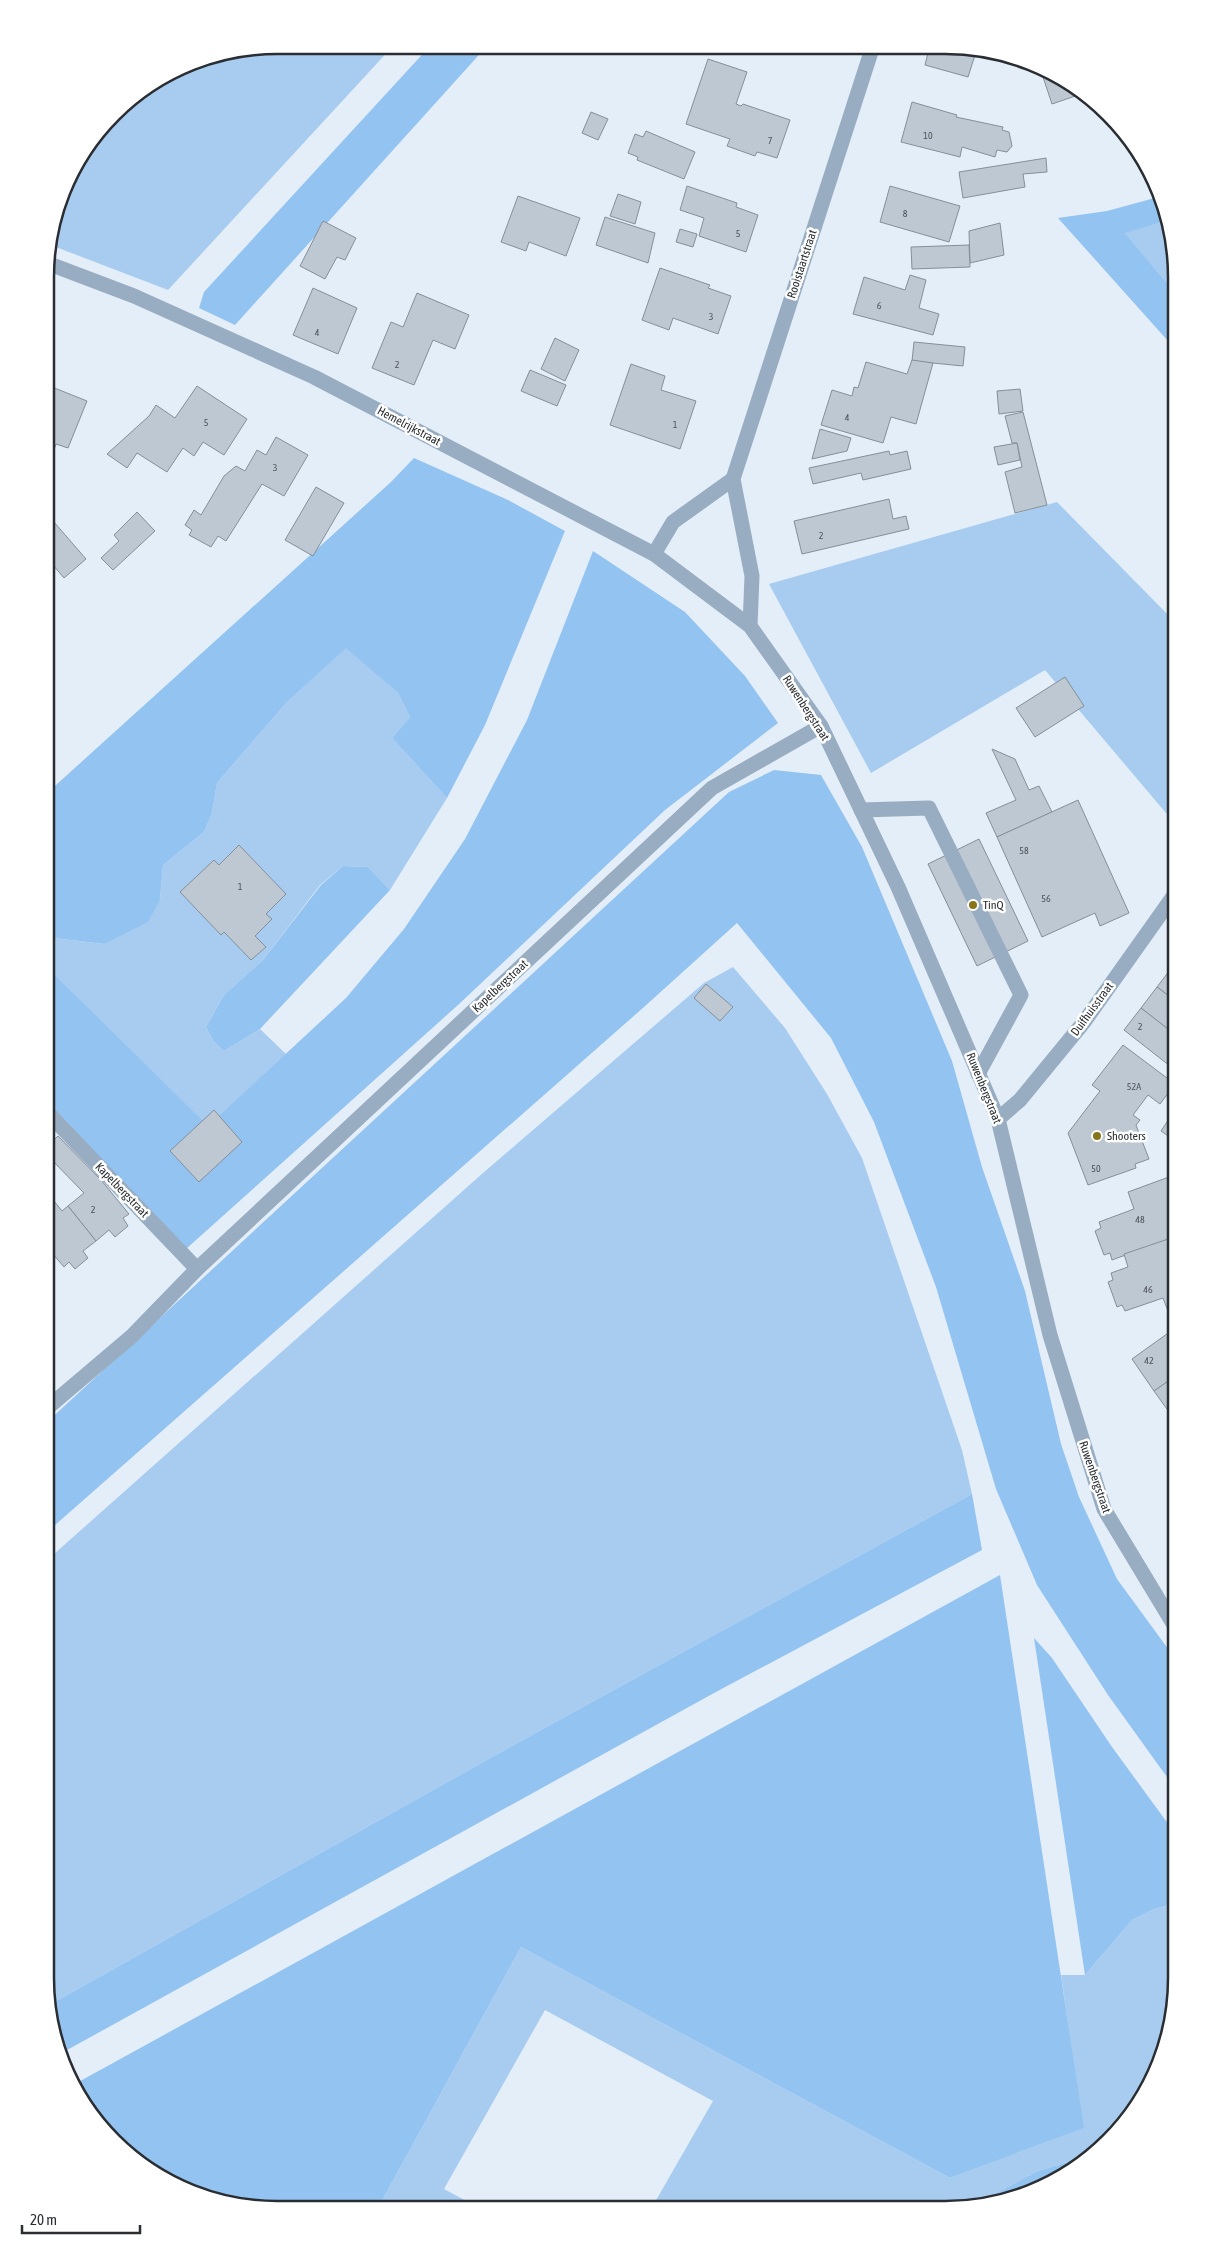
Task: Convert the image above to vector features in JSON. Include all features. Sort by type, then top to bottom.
[{"type":"street","name":"Rooistaartstraat","points":[[750,626],[752,576],[733,480],[870,54]]},
{"type":"street","name":"Hemelrijkstraat","points":[[54,267],[134,296],[314,377],[654,554],[750,626]]},
{"type":"street","points":[[654,554],[673,522],[733,480]]},
{"type":"street","name":"Ruwenbergstraat","points":[[750,626],[821,726],[898,887],[998,1119],[1050,1335],[1104,1509],[1168,1615]]},
{"type":"street","name":"Kapelbergstraat","points":[[54,1402],[132,1336],[197,1269],[712,788],[821,726]]},
{"type":"street","points":[[861,810],[929,808],[1021,995],[978,1074]]},
{"type":"street","name":"Duifhuisstraat","points":[[998,1119],[1020,1100],[1084,1022],[1168,904]]},
{"type":"street","name":"Kapelbergstraat","points":[[54,1119],[197,1269]]},
{"type":"shaded area","points":[[262,54],[386,54],[168,290],[56,247],[61,219],[77,178],[91,153],[119,119],[141,100],[165,84],[191,71],[219,61]]},
{"type":"shaded area","points":[[423,54],[480,54],[235,325],[199,308],[204,292]]},
{"type":"shaded area","points":[[1154,198],[1162,222],[1125,233],[1168,284],[1168,341],[1058,218],[1107,211]]},
{"type":"shaded area","points":[[1162,222],[1168,262],[1168,284],[1124,232]]},
{"type":"shaded area","points":[[414,458],[508,500],[565,531],[485,725],[447,798],[392,738],[410,717],[398,693],[346,648],[287,702],[217,783],[212,813],[204,832],[163,865],[160,900],[148,922],[104,944],[54,938],[54,787],[391,482]]},
{"type":"shaded area","points":[[1057,502],[1168,615],[1168,815],[1045,670],[871,773],[769,584]]},
{"type":"shaded area","points":[[593,551],[685,612],[745,676],[778,723],[665,810],[458,1005],[186,1249],[54,1109],[54,974],[208,1126],[346,998],[404,929],[465,839],[527,720]]},
{"type":"shaded area","points":[[346,647],[398,693],[410,717],[392,738],[447,798],[390,890],[368,867],[343,866],[320,885],[263,960],[224,995],[206,1027],[214,1042],[224,1051],[260,1029],[286,1054],[208,1127],[54,974],[54,938],[104,944],[160,900],[163,865],[204,832],[212,813],[217,783],[287,702]]},
{"type":"shaded area","points":[[774,770],[821,775],[862,847],[952,1061],[982,1167],[1025,1291],[1061,1444],[1079,1497],[1117,1579],[1168,1649],[1168,1778],[1108,1695],[1037,1585],[996,1489],[936,1287],[874,1122],[831,1038],[737,923],[54,1526],[54,1416],[729,792]]},
{"type":"shaded area","points":[[343,866],[368,867],[390,890],[260,1029],[224,1051],[214,1042],[206,1027],[224,995],[263,960],[321,885]]},
{"type":"shaded area","points":[[733,967],[785,1028],[827,1094],[862,1158],[962,1450],[972,1494],[519,1742],[55,2002],[54,1554],[483,1173],[704,983]]},
{"type":"shaded area","points":[[972,1494],[982,1550],[714,1693],[66,2050],[61,2036],[55,2002],[519,1742]]},
{"type":"shaded area","points":[[1000,1575],[1084,2128],[950,2178],[521,1947],[382,2201],[262,2201],[219,2194],[191,2184],[153,2164],[119,2136],[91,2102],[79,2081]]},
{"type":"shaded area","points":[[1034,1638],[1052,1658],[1112,1747],[1168,1824],[1168,1905],[1154,1909],[1132,1920],[1085,1975]]},
{"type":"shaded area","points":[[1168,1905],[1168,1993],[1161,2036],[1151,2064],[1138,2090],[1122,2114],[1103,2136],[1074,2160],[1038,2171],[988,2197],[960,2201],[656,2201],[713,2101],[545,2010],[444,2189],[466,2201],[382,2201],[521,1947],[950,2178],[1083,2128],[1061,1975],[1085,1975],[1132,1920],[1154,1909]]},
{"type":"shaded area","points":[[1074,2160],[1031,2184],[988,2197],[1038,2171]]},
{"type":"building","points":[[928,54],[975,56],[968,77],[925,65]]},
{"type":"building","points":[[708,59],[747,72],[736,104],[741,106],[743,104],[790,120],[777,158],[757,152],[755,156],[727,146],[730,139],[686,124]]},
{"type":"building","points":[[1043,76],[1076,96],[1052,104]]},
{"type":"building","points":[[912,102],[957,115],[956,117],[1003,127],[1002,130],[1009,132],[1012,146],[1007,152],[997,150],[995,157],[962,147],[960,157],[901,142]]},
{"type":"building","points":[[591,112],[608,119],[598,140],[582,133]]},
{"type":"building","points":[[646,131],[695,152],[684,179],[637,160],[638,157],[628,153],[635,134],[643,137]]},
{"type":"building","points":[[1046,158],[1047,172],[1023,174],[1025,187],[963,198],[959,172]]},
{"type":"building","points":[[687,186],[737,203],[736,207],[758,215],[746,252],[699,236],[704,218],[680,210]]},
{"type":"building","points":[[890,186],[960,206],[949,242],[880,222]]},
{"type":"building","points":[[618,194],[641,202],[635,224],[610,216]]},
{"type":"building","points":[[518,196],[580,218],[566,256],[529,242],[526,251],[501,242]]},
{"type":"building","points":[[605,217],[655,233],[648,263],[596,245]]},
{"type":"building","points":[[323,221],[356,238],[345,260],[337,257],[325,279],[300,266]]},
{"type":"building","points":[[1000,223],[1004,255],[970,263],[969,231]]},
{"type":"building","points":[[680,229],[697,234],[693,247],[676,242]]},
{"type":"building","points":[[969,245],[970,267],[912,269],[911,247]]},
{"type":"building","points":[[660,268],[710,285],[708,288],[731,296],[718,334],[673,318],[669,330],[642,320]]},
{"type":"building","points":[[910,275],[926,280],[919,308],[939,314],[933,335],[853,314],[864,277],[905,290]]},
{"type":"building","points":[[313,288],[357,308],[338,354],[293,335]]},
{"type":"building","points":[[417,293],[469,315],[455,349],[433,340],[414,385],[372,368],[391,322],[403,327]]},
{"type":"building","points":[[555,338],[579,350],[565,381],[541,369]]},
{"type":"building","points":[[914,342],[965,347],[963,366],[912,361]]},
{"type":"building","points":[[912,360],[933,363],[916,424],[891,417],[883,443],[821,425],[832,390],[852,396],[854,387],[858,388],[866,362],[907,374]]},
{"type":"building","points":[[631,364],[665,376],[661,390],[696,401],[680,449],[610,425]]},
{"type":"building","points":[[530,370],[566,385],[557,406],[521,391]]},
{"type":"building","points":[[197,386],[247,419],[224,455],[203,442],[194,456],[183,448],[167,472],[137,453],[127,468],[107,454],[149,416],[156,405],[175,418]]},
{"type":"building","points":[[54,388],[87,401],[68,448],[56,444],[54,450]]},
{"type":"building","points":[[1020,389],[1023,411],[999,414],[997,391]]},
{"type":"building","points":[[1023,412],[1047,505],[1015,513],[1005,472],[1022,467],[1017,443],[1012,443],[1005,416]]},
{"type":"building","points":[[820,429],[851,438],[847,451],[812,459]]},
{"type":"building","points":[[276,437],[308,455],[284,496],[262,484],[226,541],[218,536],[211,547],[189,535],[192,530],[185,525],[194,510],[201,515],[224,476],[236,466],[245,471],[257,450],[266,455]]},
{"type":"building","points":[[1017,443],[1020,460],[998,465],[994,447]]},
{"type":"building","points":[[889,451],[890,455],[907,451],[911,469],[863,480],[861,473],[813,484],[809,468]]},
{"type":"building","points":[[316,487],[344,503],[313,556],[285,540]]},
{"type":"building","points":[[889,499],[893,519],[906,516],[909,529],[802,554],[794,521]]},
{"type":"building","points":[[137,512],[155,531],[113,570],[101,558],[119,541],[114,535]]},
{"type":"building","points":[[54,522],[86,559],[64,578],[54,566]]},
{"type":"building","points":[[1065,677],[1084,706],[1035,737],[1016,708]]},
{"type":"building","points":[[992,749],[1015,759],[1029,790],[1039,786],[1052,812],[997,837],[986,813],[1016,800]]},
{"type":"building","points":[[1078,800],[1129,913],[1100,926],[1095,913],[1042,937],[997,837]]},
{"type":"building","points":[[979,839],[1028,941],[977,966],[928,864]]},
{"type":"building","points":[[239,845],[286,894],[266,914],[272,919],[255,936],[266,947],[251,960],[224,932],[221,935],[180,892],[214,860],[219,865]]},
{"type":"building","points":[[1168,973],[1168,995],[1157,987]]},
{"type":"building","points":[[706,984],[733,1007],[720,1021],[694,998]]},
{"type":"building","points":[[1157,987],[1168,995],[1168,1029],[1141,1008]]},
{"type":"building","points":[[1141,1008],[1168,1029],[1168,1064],[1124,1030]]},
{"type":"building","points":[[1123,1045],[1168,1079],[1168,1093],[1160,1104],[1148,1095],[1133,1115],[1140,1120],[1136,1125],[1149,1159],[1135,1164],[1136,1168],[1088,1185],[1068,1133],[1100,1091],[1092,1085]]},
{"type":"building","points":[[214,1110],[242,1142],[199,1182],[170,1151]]},
{"type":"building","points":[[1167,1122],[1168,1123],[1168,1136],[1161,1131]]},
{"type":"building","points":[[58,1136],[101,1180],[129,1214],[123,1218],[128,1226],[115,1237],[109,1230],[96,1241],[68,1206],[84,1193],[54,1162],[54,1140]]},
{"type":"building","points":[[1168,1177],[1168,1239],[1112,1260],[1110,1253],[1104,1255],[1095,1231],[1101,1228],[1099,1222],[1134,1209],[1128,1192]]},
{"type":"building","points":[[54,1201],[62,1211],[68,1206],[96,1241],[83,1251],[88,1258],[75,1269],[69,1262],[64,1267],[54,1255]]},
{"type":"building","points":[[1168,1239],[1168,1311],[1163,1298],[1125,1311],[1122,1305],[1117,1307],[1108,1282],[1113,1280],[1111,1273],[1128,1267],[1124,1254]]},
{"type":"building","points":[[1168,1333],[1168,1381],[1154,1391],[1132,1359]]},
{"type":"building","points":[[1168,1381],[1168,1410],[1154,1391]]},
{"type":"place","name":"TinQ","points":[[973,905]]},
{"type":"place","name":"Shooters","points":[[1097,1136]]}]
